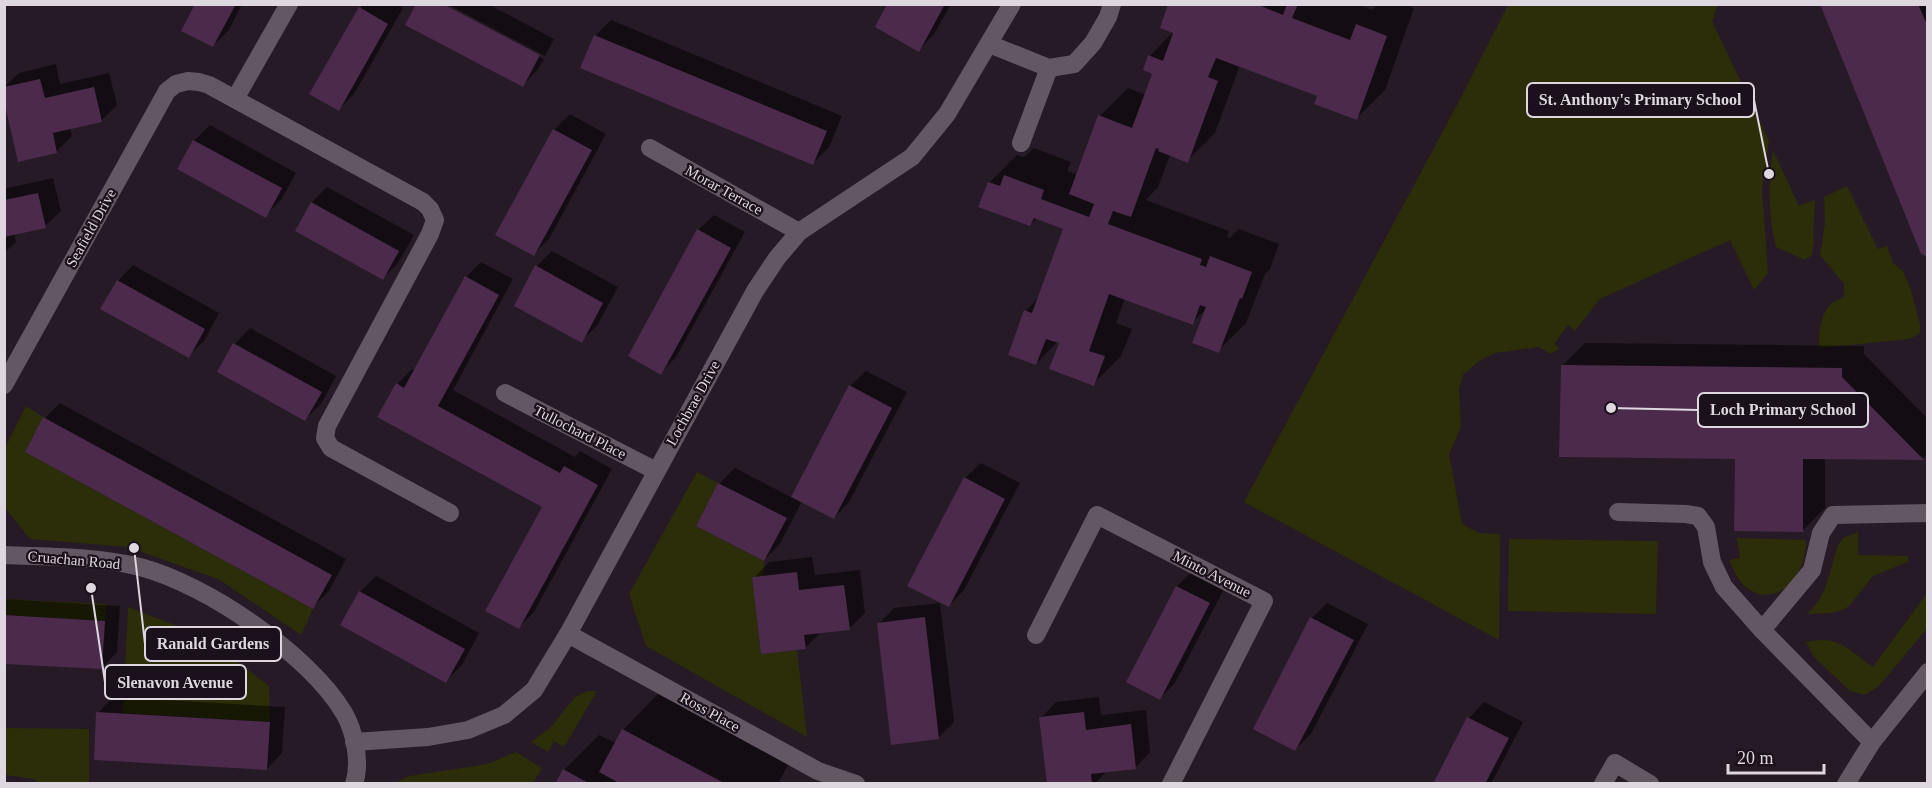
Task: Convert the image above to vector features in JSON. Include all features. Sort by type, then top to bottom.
[{"type":"street","points":[[289,4],[235,99],[423,202],[430,209],[435,220],[430,234],[327,426],[325,438],[331,448],[450,513]]},
{"type":"street","name":"Lochbrae Drive","points":[[354,742],[428,737],[468,730],[504,716],[534,690],[568,634],[755,291],[799,232],[912,157],[947,114],[1012,4]]},
{"type":"street","points":[[989,44],[1049,68],[1074,64],[1098,34],[1108,17],[1112,4]]},
{"type":"street","points":[[1021,143],[1049,68]]},
{"type":"street","name":"Seafield Drive","points":[[4,385],[167,90],[176,84],[188,81],[199,82],[235,99]]},
{"type":"street","name":"Morar Terrace","points":[[650,148],[799,232]]},
{"type":"street","name":"Tullochard Place","points":[[505,393],[656,471]]},
{"type":"street","points":[[1618,512],[1698,516],[1706,526],[1712,562],[1724,587],[1762,630],[1872,742]]},
{"type":"street","points":[[1762,630],[1812,570],[1821,533],[1833,515],[1928,513]]},
{"type":"street","name":"Minto Avenue","points":[[1036,635],[1097,515],[1264,601],[1171,783]]},
{"type":"street","name":"Cruachan Road","points":[[4,555],[97,559],[141,567],[186,584],[230,607],[299,660],[322,683],[344,712],[351,727],[354,742],[357,770],[354,783]]},
{"type":"street","name":"Ross Place","points":[[568,634],[814,777],[856,783]]},
{"type":"street","points":[[1846,783],[1872,742],[1928,672]]},
{"type":"street","points":[[1603,783],[1615,763],[1650,783]]},
{"type":"green space","points":[[1508,5],[1718,5],[1712,21],[1769,141],[1762,190],[1768,273],[1754,290],[1730,240],[1600,299],[1575,331],[1568,325],[1555,343],[1559,349],[1550,354],[1539,347],[1495,353],[1479,361],[1463,375],[1459,389],[1461,427],[1449,454],[1462,524],[1479,533],[1500,534],[1499,640],[1244,502],[1457,105]]},
{"type":"green space","points":[[1773,150],[1799,206],[1815,200],[1812,255],[1805,260],[1776,247],[1771,223],[1770,198]]},
{"type":"green space","points":[[1847,186],[1878,249],[1887,246],[1893,263],[1903,271],[1911,290],[1920,332],[1909,339],[1820,348],[1822,319],[1832,303],[1844,297],[1844,284],[1820,255],[1825,223],[1824,197]]},
{"type":"green space","points":[[26,406],[43,417],[25,452],[313,609],[301,635],[220,580],[128,547],[30,539],[5,508],[5,448]]},
{"type":"green space","points":[[697,472],[718,483],[696,526],[764,561],[764,576],[752,577],[761,654],[797,650],[807,737],[646,646],[629,594]]},
{"type":"green space","points":[[1858,532],[1858,555],[1908,556],[1908,562],[1873,576],[1845,609],[1831,613],[1807,614],[1825,589],[1838,545],[1843,538]]},
{"type":"green space","points":[[1737,538],[1806,540],[1802,564],[1789,584],[1780,591],[1770,595],[1759,594],[1744,585],[1729,560],[1740,558]]},
{"type":"green space","points":[[1509,539],[1658,541],[1656,614],[1508,611]]},
{"type":"green space","points":[[1927,593],[1925,631],[1879,686],[1865,695],[1850,691],[1814,657],[1806,642],[1827,640],[1835,642],[1873,667]]},
{"type":"green space","points":[[4,599],[106,604],[105,621],[5,615]]},
{"type":"green space","points":[[128,607],[175,625],[222,650],[269,686],[270,722],[123,713]]},
{"type":"green space","points":[[587,691],[597,691],[564,747],[554,741],[548,752],[531,742],[550,728],[575,697]]},
{"type":"green space","points":[[5,728],[89,729],[89,783],[41,783],[33,779],[5,775]]},
{"type":"green space","points":[[516,752],[542,768],[533,783],[395,783],[410,776],[487,764]]},
{"type":"building","points":[[195,4],[236,4],[213,47],[181,31]]},
{"type":"building","points":[[416,4],[443,4],[540,55],[523,87],[405,25]]},
{"type":"building","points":[[887,4],[945,4],[919,52],[875,27]]},
{"type":"building","points":[[1168,4],[1256,4],[1283,15],[1287,4],[1298,4],[1292,18],[1350,40],[1356,24],[1387,36],[1357,120],[1314,104],[1317,96],[1216,58],[1208,77],[1218,81],[1188,163],[1158,151],[1159,149],[1156,148],[1131,217],[1113,211],[1108,224],[1202,259],[1200,265],[1206,267],[1210,256],[1252,272],[1242,299],[1240,298],[1219,353],[1192,343],[1206,307],[1200,305],[1193,325],[1109,294],[1089,351],[1105,356],[1094,386],[1049,369],[1059,343],[1046,339],[1036,365],[1008,355],[1024,310],[1032,313],[1063,229],[1034,218],[1030,226],[978,207],[988,182],[1000,186],[1004,175],[1044,190],[1041,199],[1089,217],[1094,204],[1069,194],[1098,115],[1132,128],[1152,74],[1143,70],[1148,55],[1163,61],[1173,33],[1160,28]]},
{"type":"building","points":[[1820,4],[1918,4],[1928,27],[1928,257],[1921,254]]},
{"type":"building","points":[[359,7],[388,24],[339,111],[309,94]]},
{"type":"building","points":[[594,35],[827,131],[813,165],[580,68]]},
{"type":"building","points":[[40,79],[45,98],[94,87],[102,122],[53,133],[57,153],[18,162],[4,101],[4,87]]},
{"type":"building","points":[[553,129],[592,150],[534,256],[495,235]]},
{"type":"building","points":[[193,140],[282,188],[266,218],[177,169]]},
{"type":"building","points":[[38,193],[46,228],[4,237],[4,200]]},
{"type":"building","points":[[311,202],[399,251],[383,280],[295,231]]},
{"type":"building","points":[[697,229],[731,248],[661,375],[628,356]]},
{"type":"building","points":[[535,265],[603,303],[582,343],[514,306]]},
{"type":"building","points":[[465,276],[499,295],[438,406],[560,473],[564,466],[598,485],[519,629],[485,611],[542,507],[377,417],[396,383],[404,388]]},
{"type":"building","points":[[117,280],[205,329],[189,358],[100,309]]},
{"type":"building","points":[[233,343],[322,392],[305,421],[217,372]]},
{"type":"building","points":[[1561,365],[1842,368],[1842,377],[1924,460],[1803,459],[1803,532],[1734,531],[1735,459],[1559,457]]},
{"type":"building","points":[[849,385],[892,408],[834,519],[791,497]]},
{"type":"building","points":[[43,417],[332,575],[313,609],[25,452]]},
{"type":"building","points":[[964,477],[1005,499],[949,607],[907,586]]},
{"type":"building","points":[[718,483],[787,518],[764,561],[696,526]]},
{"type":"building","points":[[797,572],[799,590],[844,585],[850,630],[804,635],[806,649],[761,654],[752,577]]},
{"type":"building","points":[[1176,586],[1210,603],[1160,700],[1126,682]]},
{"type":"building","points":[[359,591],[465,649],[446,683],[340,625]]},
{"type":"building","points":[[4,615],[105,621],[102,669],[4,664]]},
{"type":"building","points":[[925,617],[939,739],[891,745],[877,623]]},
{"type":"building","points":[[1310,617],[1354,640],[1295,751],[1253,729]]},
{"type":"building","points":[[96,712],[270,722],[267,770],[94,760]]},
{"type":"building","points":[[1084,712],[1086,730],[1131,724],[1136,769],[1091,774],[1092,784],[1047,784],[1039,717]]},
{"type":"building","points":[[1467,717],[1509,738],[1485,784],[1433,784]]},
{"type":"building","points":[[622,729],[726,784],[621,784],[599,772]]},
{"type":"building","points":[[563,769],[590,784],[555,784]]},
{"type":"place","name":"St. Anthony's Primary School","points":[[1769,174]]},
{"type":"place","name":"Loch Primary School","points":[[1611,408]]},
{"type":"place","name":"Ranald Gardens","points":[[134,548]]},
{"type":"place","name":"Slenavon Avenue","points":[[91,588]]}]
